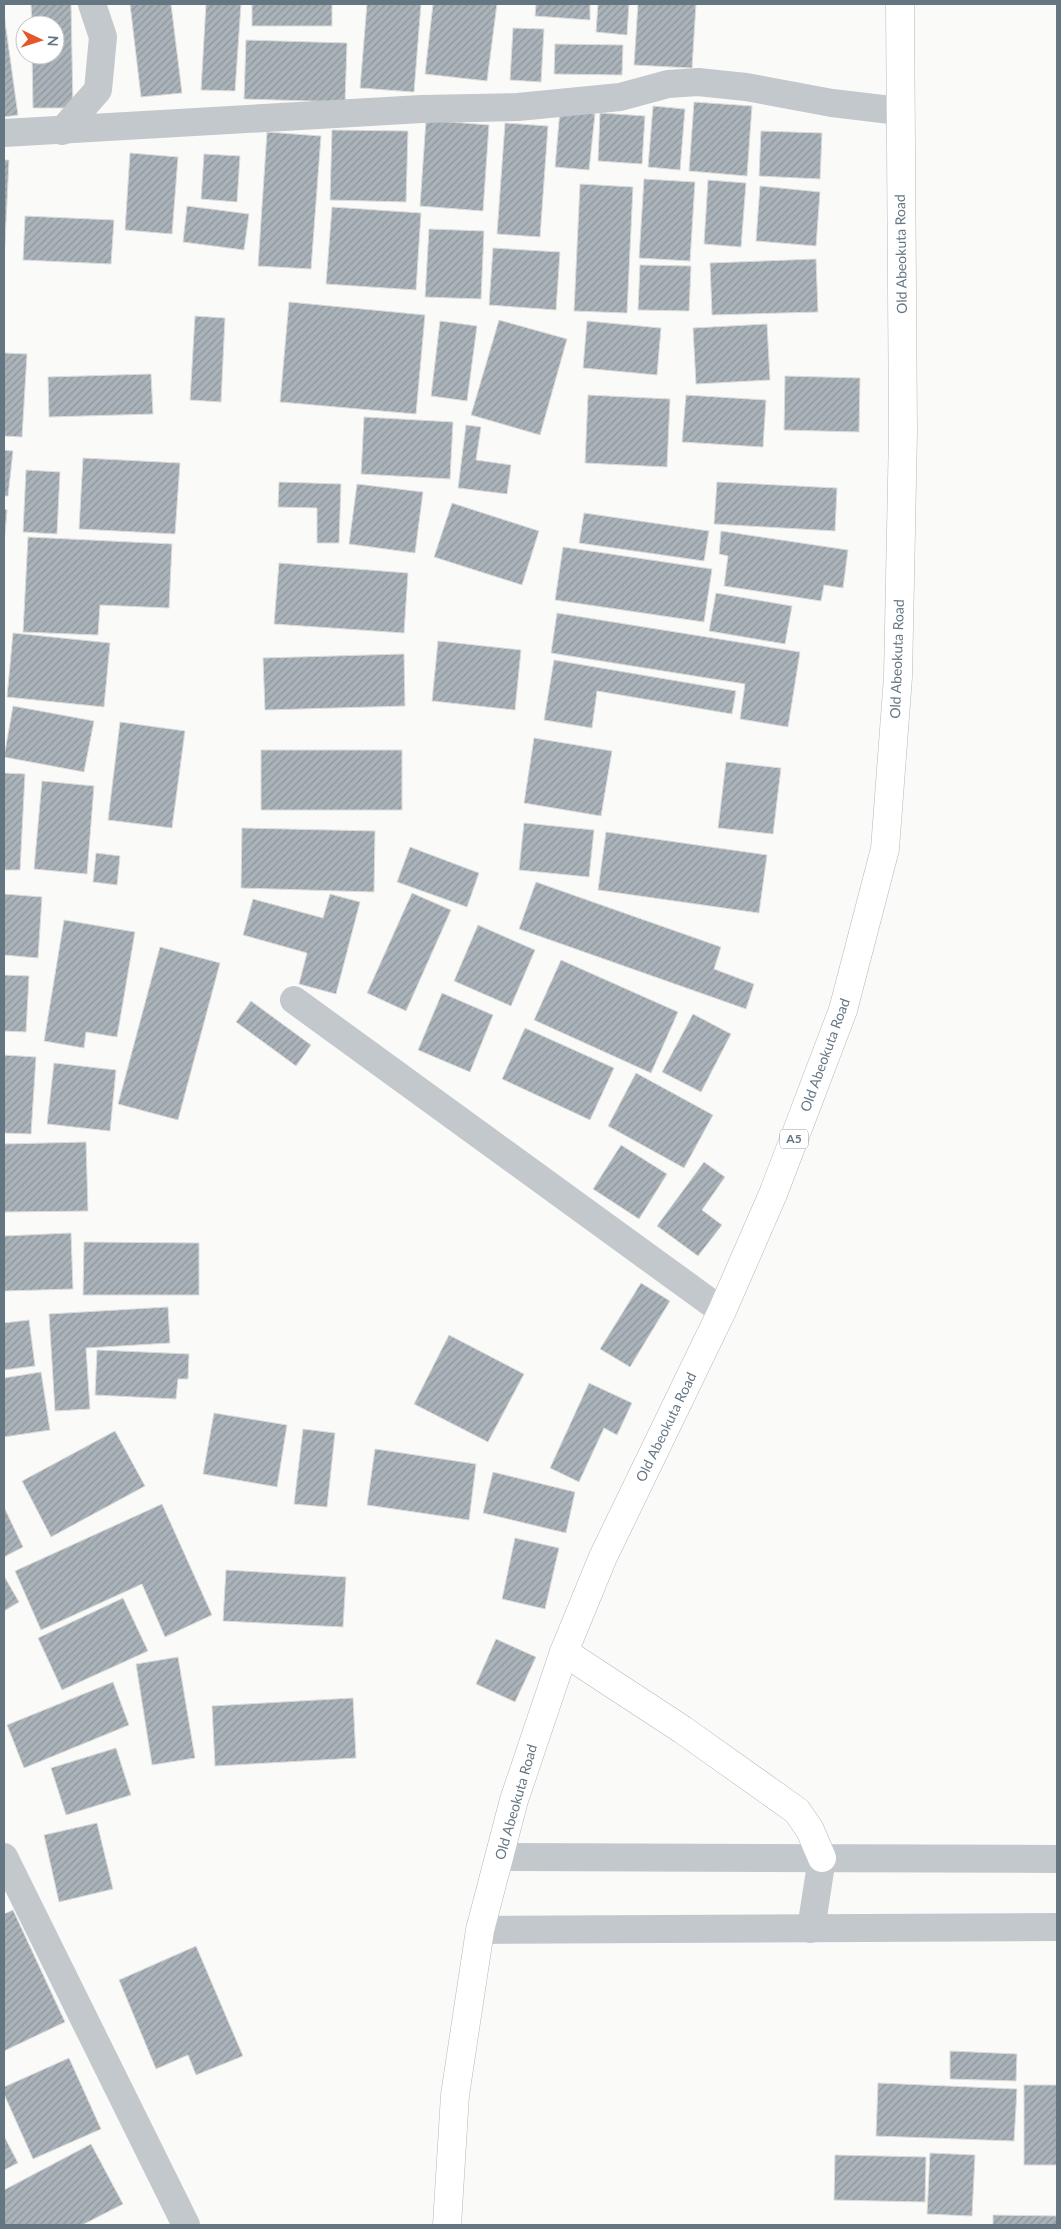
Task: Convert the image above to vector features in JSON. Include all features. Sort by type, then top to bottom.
[{"type":"highway","name":"Old Abeokuta Road","points":[[447,2225],[454,2095],[480,1930],[514,1800],[564,1652],[603,1557],[722,1311],[773,1194],[843,1010],[884,849],[899,667],[902,432],[900,4]]},
{"type":"highway","points":[[564,1652],[683,1730],[797,1811],[810,1830],[822,1858]]},
{"type":"street","points":[[62,131],[98,90],[103,37],[92,4]]},
{"type":"street","points":[[4,133],[422,109],[518,108],[620,97],[668,84],[698,82],[746,87],[832,103],[899,111]]},
{"type":"street","points":[[294,1000],[722,1311]]},
{"type":"street","points":[[4,1857],[186,2225]]},
{"type":"street","points":[[500,1857],[1057,1859]]},
{"type":"street","points":[[811,1929],[822,1858]]},
{"type":"street","points":[[480,1930],[1057,1927]]},
{"type":"building","points":[[31,4],[71,4],[73,108],[33,108],[32,65],[65,65],[65,15],[32,15]]},
{"type":"building","points":[[130,4],[171,4],[182,93],[141,97]]},
{"type":"building","points":[[206,4],[241,4],[235,91],[201,90]]},
{"type":"building","points":[[252,4],[332,4],[332,26],[252,26]]},
{"type":"building","points":[[367,4],[421,4],[414,92],[360,88]]},
{"type":"building","points":[[433,4],[497,4],[487,81],[425,74]]},
{"type":"building","points":[[536,4],[590,4],[590,20],[535,16]]},
{"type":"building","points":[[598,4],[629,4],[627,35],[596,32]]},
{"type":"building","points":[[638,4],[696,4],[692,68],[634,65]]},
{"type":"building","points":[[4,14],[18,115],[4,117]]},
{"type":"building","points":[[513,28],[544,29],[541,82],[510,80]]},
{"type":"building","points":[[246,40],[347,43],[345,102],[244,99]]},
{"type":"building","points":[[555,44],[623,45],[622,75],[554,74]]},
{"type":"building","points":[[694,102],[752,106],[747,176],[689,171]]},
{"type":"building","points":[[653,106],[685,109],[680,170],[648,167]]},
{"type":"building","points":[[560,110],[595,114],[589,170],[555,167]]},
{"type":"building","points":[[600,113],[645,116],[642,164],[598,161]]},
{"type":"building","points":[[426,120],[489,125],[483,211],[420,206]]},
{"type":"building","points":[[505,123],[548,126],[540,237],[497,234]]},
{"type":"building","points":[[332,130],[408,131],[406,202],[330,200]]},
{"type":"building","points":[[761,131],[822,133],[820,179],[759,176]]},
{"type":"building","points":[[267,132],[321,136],[311,269],[258,266]]},
{"type":"building","points":[[130,153],[178,157],[172,234],[125,230]]},
{"type":"building","points":[[204,154],[240,156],[237,202],[201,199]]},
{"type":"building","points":[[4,160],[9,160],[4,263]]},
{"type":"building","points":[[644,179],[695,182],[690,261],[639,258]]},
{"type":"building","points":[[708,180],[746,183],[741,247],[704,244]]},
{"type":"building","points":[[580,184],[633,187],[627,313],[574,311]]},
{"type":"building","points":[[760,186],[820,192],[816,246],[756,241]]},
{"type":"building","points":[[187,206],[249,214],[244,250],[183,242]]},
{"type":"building","points":[[332,207],[421,213],[416,290],[326,284]]},
{"type":"building","points":[[25,216],[114,220],[111,264],[23,260]]},
{"type":"building","points":[[429,229],[484,231],[481,299],[425,297]]},
{"type":"building","points":[[493,248],[560,252],[556,310],[489,305]]},
{"type":"building","points":[[816,259],[818,312],[712,315],[710,263]]},
{"type":"building","points":[[640,265],[691,266],[689,311],[638,310]]},
{"type":"building","points":[[289,302],[425,315],[416,414],[280,402]]},
{"type":"building","points":[[195,316],[225,318],[221,402],[190,400]]},
{"type":"building","points":[[499,320],[567,339],[540,435],[471,415]]},
{"type":"building","points":[[440,321],[477,326],[467,401],[431,396]]},
{"type":"building","points":[[587,321],[661,328],[657,375],[583,368]]},
{"type":"building","points":[[767,324],[770,380],[696,384],[693,328]]},
{"type":"building","points":[[4,353],[27,354],[22,437],[4,436]]},
{"type":"building","points":[[151,374],[153,414],[49,417],[48,377]]},
{"type":"building","points":[[785,376],[860,378],[859,432],[784,430]]},
{"type":"building","points":[[588,395],[670,399],[667,467],[585,463]]},
{"type":"building","points":[[686,395],[766,400],[763,447],[682,442]]},
{"type":"building","points":[[364,417],[453,422],[450,479],[361,474]]},
{"type":"building","points":[[466,425],[481,427],[476,460],[511,465],[507,494],[458,488]]},
{"type":"building","points":[[4,450],[13,451],[8,496],[4,496]]},
{"type":"building","points":[[83,458],[180,463],[175,534],[79,529]]},
{"type":"building","points":[[26,470],[60,472],[57,534],[23,532]]},
{"type":"building","points":[[279,482],[341,484],[339,543],[317,543],[317,508],[278,507]]},
{"type":"building","points":[[717,482],[837,488],[835,531],[714,524]]},
{"type":"building","points":[[357,484],[423,492],[415,553],[349,544]]},
{"type":"building","points":[[452,503],[539,531],[522,585],[434,557]]},
{"type":"building","points":[[4,509],[7,510],[4,545]]},
{"type":"building","points":[[584,513],[709,531],[704,561],[579,543]]},
{"type":"building","points":[[721,531],[848,550],[843,588],[824,585],[821,601],[724,586],[728,556],[719,554]]},
{"type":"building","points":[[28,537],[172,544],[169,608],[100,605],[98,635],[23,632]]},
{"type":"building","points":[[563,547],[712,569],[704,622],[555,600]]},
{"type":"building","points":[[279,563],[408,573],[404,633],[274,624]]},
{"type":"building","points":[[716,593],[792,606],[785,644],[709,631]]},
{"type":"building","points":[[557,613],[800,652],[788,727],[740,719],[745,684],[551,653]]},
{"type":"building","points":[[13,633],[110,643],[104,707],[7,697]]},
{"type":"building","points":[[438,641],[521,650],[515,710],[432,701]]},
{"type":"building","points":[[404,654],[405,706],[265,710],[263,658]]},
{"type":"building","points":[[554,660],[736,691],[732,714],[597,691],[592,728],[544,720]]},
{"type":"building","points":[[13,706],[94,721],[84,772],[4,757]]},
{"type":"building","points":[[120,722],[185,731],[172,828],[108,820]]},
{"type":"building","points":[[534,738],[612,751],[601,816],[524,803]]},
{"type":"building","points":[[261,750],[402,750],[402,810],[261,810]]},
{"type":"building","points":[[726,762],[781,768],[773,834],[718,828]]},
{"type":"building","points":[[4,773],[25,774],[20,870],[4,870]]},
{"type":"building","points":[[42,781],[94,786],[87,874],[34,869]]},
{"type":"building","points":[[524,823],[594,830],[589,877],[519,870]]},
{"type":"building","points":[[242,828],[375,831],[374,892],[241,888]]},
{"type":"building","points":[[606,832],[767,855],[759,913],[598,890]]},
{"type":"building","points":[[410,847],[479,873],[467,907],[397,882]]},
{"type":"building","points":[[96,853],[120,856],[117,885],[93,882]]},
{"type":"building","points":[[536,882],[721,947],[714,969],[754,984],[746,1009],[519,929]]},
{"type":"building","points":[[412,893],[451,910],[406,1011],[367,993]]},
{"type":"building","points":[[4,894],[42,897],[38,958],[4,955]]},
{"type":"building","points":[[330,894],[360,902],[336,994],[299,984],[307,953],[243,935],[253,899],[323,918]]},
{"type":"building","points":[[64,920],[135,932],[117,1037],[86,1032],[84,1048],[44,1041]]},
{"type":"building","points":[[478,925],[535,950],[511,1006],[454,981]]},
{"type":"building","points":[[160,947],[220,963],[178,1120],[118,1104]]},
{"type":"building","points":[[561,960],[678,1012],[651,1073],[534,1020]]},
{"type":"building","points":[[4,975],[29,976],[26,1032],[4,1031]]},
{"type":"building","points":[[442,993],[493,1015],[470,1072],[418,1050]]},
{"type":"building","points":[[251,1001],[311,1045],[296,1066],[236,1022]]},
{"type":"building","points":[[693,1014],[731,1034],[701,1092],[662,1072]]},
{"type":"building","points":[[525,1028],[614,1068],[590,1120],[502,1079]]},
{"type":"building","points":[[4,1055],[36,1057],[31,1134],[4,1133]]},
{"type":"building","points":[[54,1063],[116,1070],[110,1131],[47,1124]]},
{"type":"building","points":[[636,1073],[713,1115],[684,1168],[608,1126]]},
{"type":"building","points":[[86,1142],[88,1211],[4,1212],[4,1144]]},
{"type":"building","points":[[621,1145],[667,1174],[639,1219],[593,1189]]},
{"type":"building","points":[[704,1162],[725,1177],[702,1210],[722,1225],[698,1256],[657,1226]]},
{"type":"building","points":[[71,1233],[73,1289],[4,1291],[4,1236]]},
{"type":"building","points":[[84,1242],[199,1243],[199,1295],[83,1295]]},
{"type":"building","points":[[641,1283],[670,1301],[630,1367],[600,1349]]},
{"type":"building","points":[[168,1307],[170,1343],[86,1348],[90,1409],[55,1411],[49,1314]]},
{"type":"building","points":[[29,1320],[35,1366],[4,1370],[4,1323]]},
{"type":"building","points":[[449,1335],[524,1374],[488,1442],[414,1404]]},
{"type":"building","points":[[97,1350],[189,1354],[188,1379],[178,1379],[176,1399],[95,1395]]},
{"type":"building","points":[[41,1372],[50,1430],[4,1437],[4,1378]]},
{"type":"building","points":[[589,1383],[632,1403],[617,1435],[604,1428],[579,1482],[550,1468]]},
{"type":"building","points":[[214,1413],[287,1425],[277,1487],[203,1474]]},
{"type":"building","points":[[303,1429],[335,1433],[327,1507],[294,1504]]},
{"type":"building","points":[[115,1431],[145,1486],[51,1537],[22,1481]]},
{"type":"building","points":[[375,1449],[476,1464],[469,1520],[367,1505]]},
{"type":"building","points":[[493,1472],[575,1492],[566,1533],[483,1513]]},
{"type":"building","points":[[162,1504],[212,1615],[165,1637],[142,1584],[41,1630],[15,1571]]},
{"type":"building","points":[[4,1507],[23,1547],[4,1557]]},
{"type":"building","points":[[515,1538],[559,1548],[545,1609],[502,1599]]},
{"type":"building","points":[[226,1570],[346,1577],[343,1627],[223,1621]]},
{"type":"building","points":[[4,1576],[19,1602],[4,1611]]},
{"type":"building","points":[[123,1598],[148,1651],[62,1690],[38,1638]]},
{"type":"building","points":[[496,1639],[536,1657],[515,1702],[476,1684]]},
{"type":"building","points":[[178,1657],[195,1758],[152,1765],[136,1664]]},
{"type":"building","points":[[113,1682],[129,1725],[24,1768],[7,1725]]},
{"type":"building","points":[[353,1698],[356,1758],[215,1766],[212,1706]]},
{"type":"building","points":[[116,1748],[131,1795],[66,1815],[51,1768]]},
{"type":"building","points":[[97,1823],[113,1889],[59,1902],[44,1835]]},
{"type":"building","points":[[13,1910],[65,2022],[4,2051],[4,1914]]},
{"type":"building","points":[[196,1946],[243,2056],[196,2075],[188,2055],[156,2069],[119,1980]]},
{"type":"building","points":[[950,2051],[1017,2054],[1016,2081],[950,2079]]},
{"type":"building","points":[[69,2058],[101,2129],[33,2159],[4,2094],[4,2087]]},
{"type":"building","points":[[878,2083],[1017,2089],[1014,2141],[876,2136]]},
{"type":"building","points":[[1024,2085],[1057,2085],[1057,2165],[1024,2165]]},
{"type":"building","points":[[4,2136],[18,2163],[4,2170]]},
{"type":"building","points":[[91,2144],[123,2204],[82,2225],[4,2225],[4,2190]]},
{"type":"building","points":[[930,2153],[975,2155],[972,2216],[927,2214]]},
{"type":"building","points":[[835,2155],[926,2157],[925,2202],[834,2200]]},
{"type":"building","points":[[993,2215],[1057,2216],[1057,2225],[993,2225]]}]
